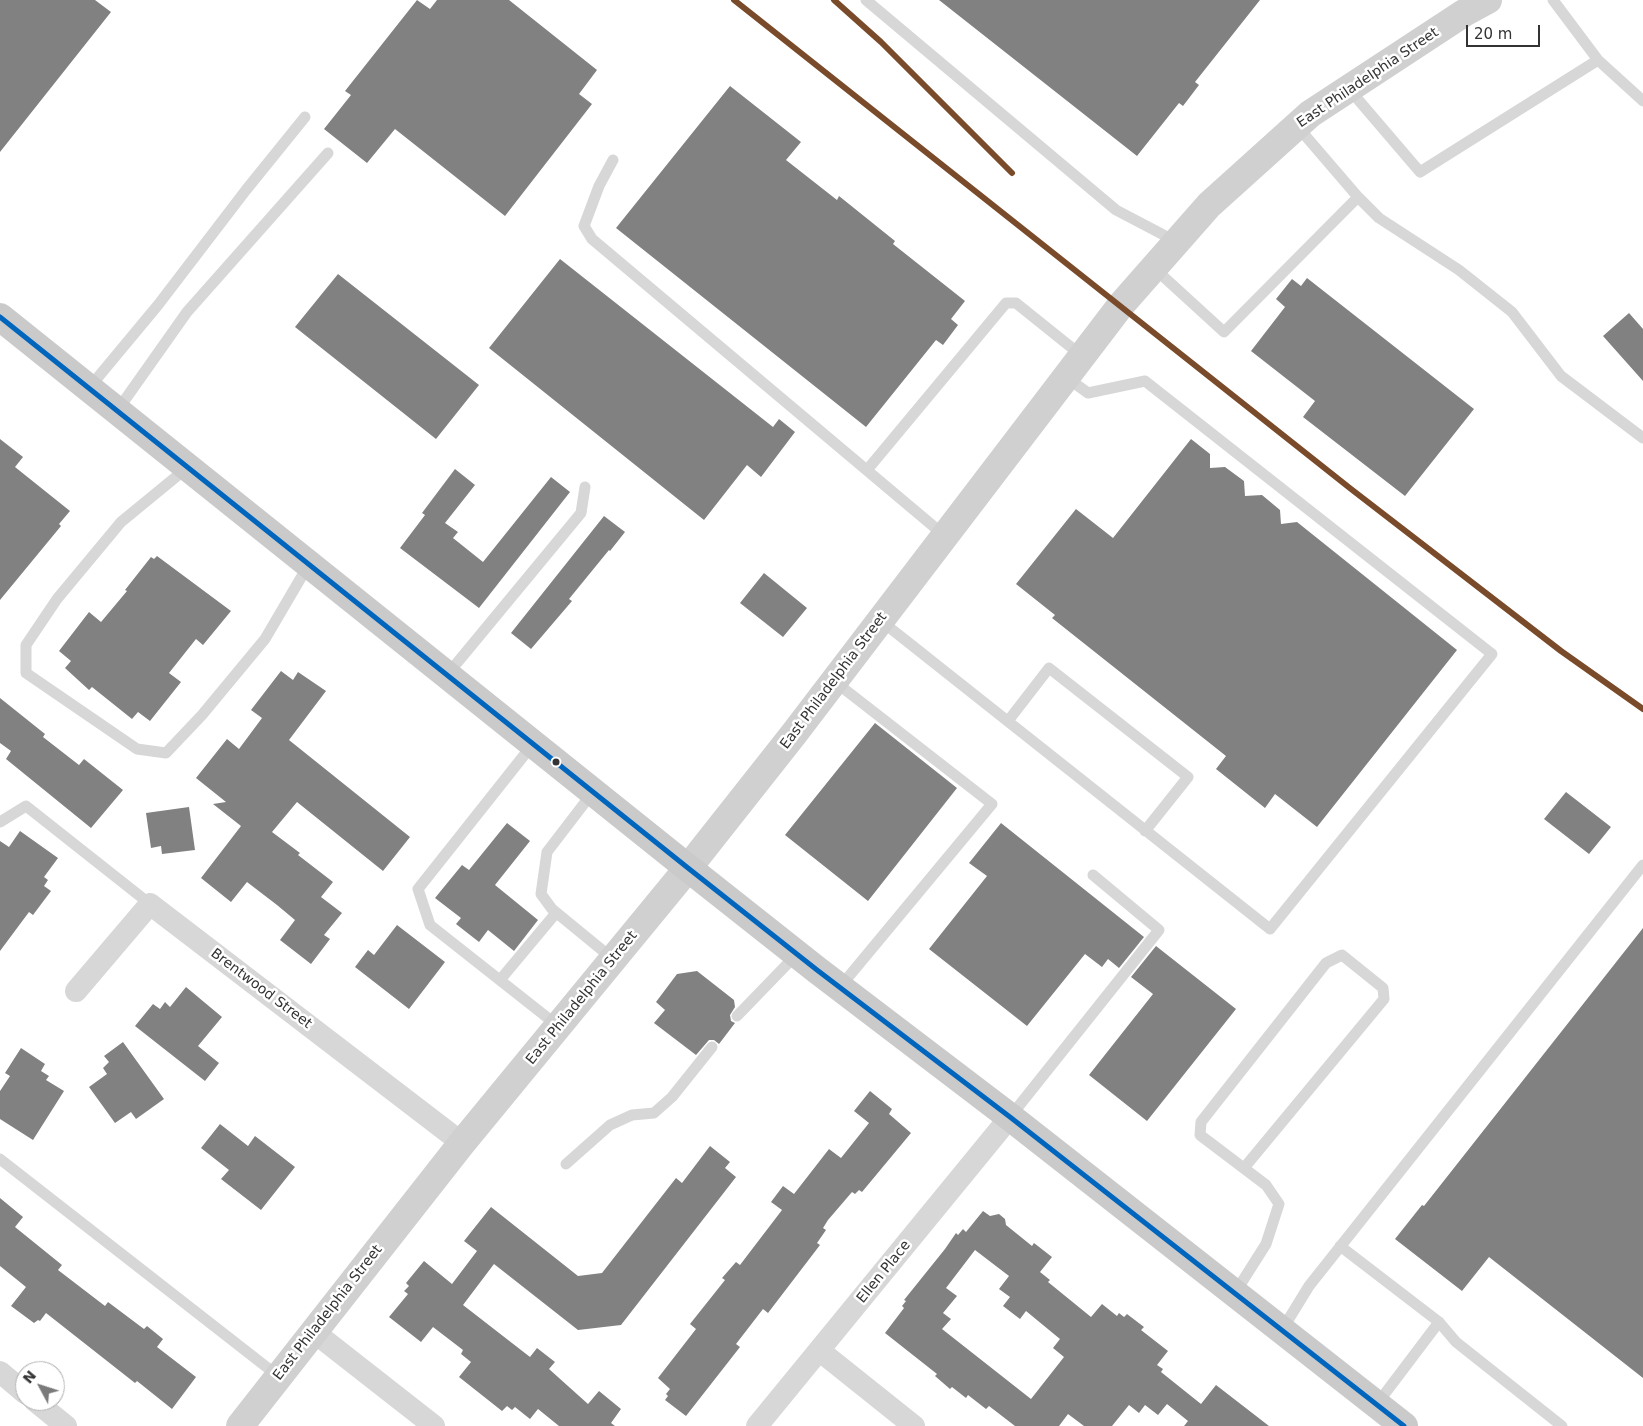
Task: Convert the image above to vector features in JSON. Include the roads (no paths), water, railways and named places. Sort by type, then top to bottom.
[{"type":"main road","points":[[1,321],[89,388],[797,954],[1010,1117],[1404,1426]]},
{"type":"street","name":"East Philadelphia Street","points":[[240,1426],[462,1143],[688,868],[834,681],[1121,305],[1209,205],[1310,114],[1464,13],[1488,0]]},
{"type":"street","points":[[76,991],[150,904]]},
{"type":"street","name":"Brentwood Street","points":[[150,904],[462,1143]]},
{"type":"street","name":"Ellen Place","points":[[758,1426],[1010,1117]]},
{"type":"street","points":[[314,1332],[434,1426]]},
{"type":"street","points":[[820,1351],[914,1426]]},
{"type":"street","points":[[0,1372],[15,1385]]},
{"type":"street","points":[[47,1411],[66,1426]]},
{"type":"lane","points":[[866,0],[1116,210],[1177,242]]},
{"type":"lane","points":[[1553,0],[1598,60],[1643,101]]},
{"type":"lane","points":[[1349,89],[1420,172],[1598,60]]},
{"type":"lane","points":[[89,388],[158,305],[246,190],[305,117]]},
{"type":"lane","points":[[1297,126],[1358,197],[1380,218],[1459,270],[1512,312],[1561,376],[1643,438]]},
{"type":"lane","points":[[117,411],[187,312],[328,153]]},
{"type":"lane","points":[[613,160],[599,186],[584,226],[592,238],[945,536]]},
{"type":"lane","points":[[1154,268],[1224,332],[1358,197]]},
{"type":"lane","points":[[867,470],[1006,303],[1016,303],[1074,367],[1088,393],[1145,381],[1492,654],[1270,929],[880,620]]},
{"type":"lane","points":[[188,467],[121,522],[57,599],[26,646],[26,672],[137,749],[166,753],[202,715],[265,639],[309,564]]},
{"type":"lane","points":[[447,676],[581,513],[586,487]]},
{"type":"lane","points":[[1008,721],[1049,668],[1188,777],[1145,831]]},
{"type":"lane","points":[[834,681],[992,804],[840,987]]},
{"type":"lane","points":[[533,744],[418,889],[430,925],[558,1026]]},
{"type":"lane","points":[[593,792],[547,852],[541,894],[556,913],[613,959]]},
{"type":"lane","points":[[0,822],[26,806],[150,904]]},
{"type":"lane","points":[[1282,1330],[1308,1286],[1643,865]]},
{"type":"lane","points":[[1010,1117],[1159,930],[1093,875]]},
{"type":"lane","points":[[500,980],[556,913]]},
{"type":"lane","points":[[737,1016],[797,954]]},
{"type":"lane","points":[[1235,1294],[1266,1244],[1279,1204],[1266,1185],[1200,1135],[1201,1122],[1326,963],[1342,955],[1383,988],[1384,999],[1244,1168]]},
{"type":"lane","points":[[566,1164],[610,1125],[632,1115],[654,1113],[672,1098],[712,1047]]},
{"type":"lane","points":[[0,1159],[278,1376]]},
{"type":"lane","points":[[1340,1246],[1439,1322],[1456,1342],[1562,1426]]},
{"type":"lane","points":[[1377,1404],[1439,1322]]}]
